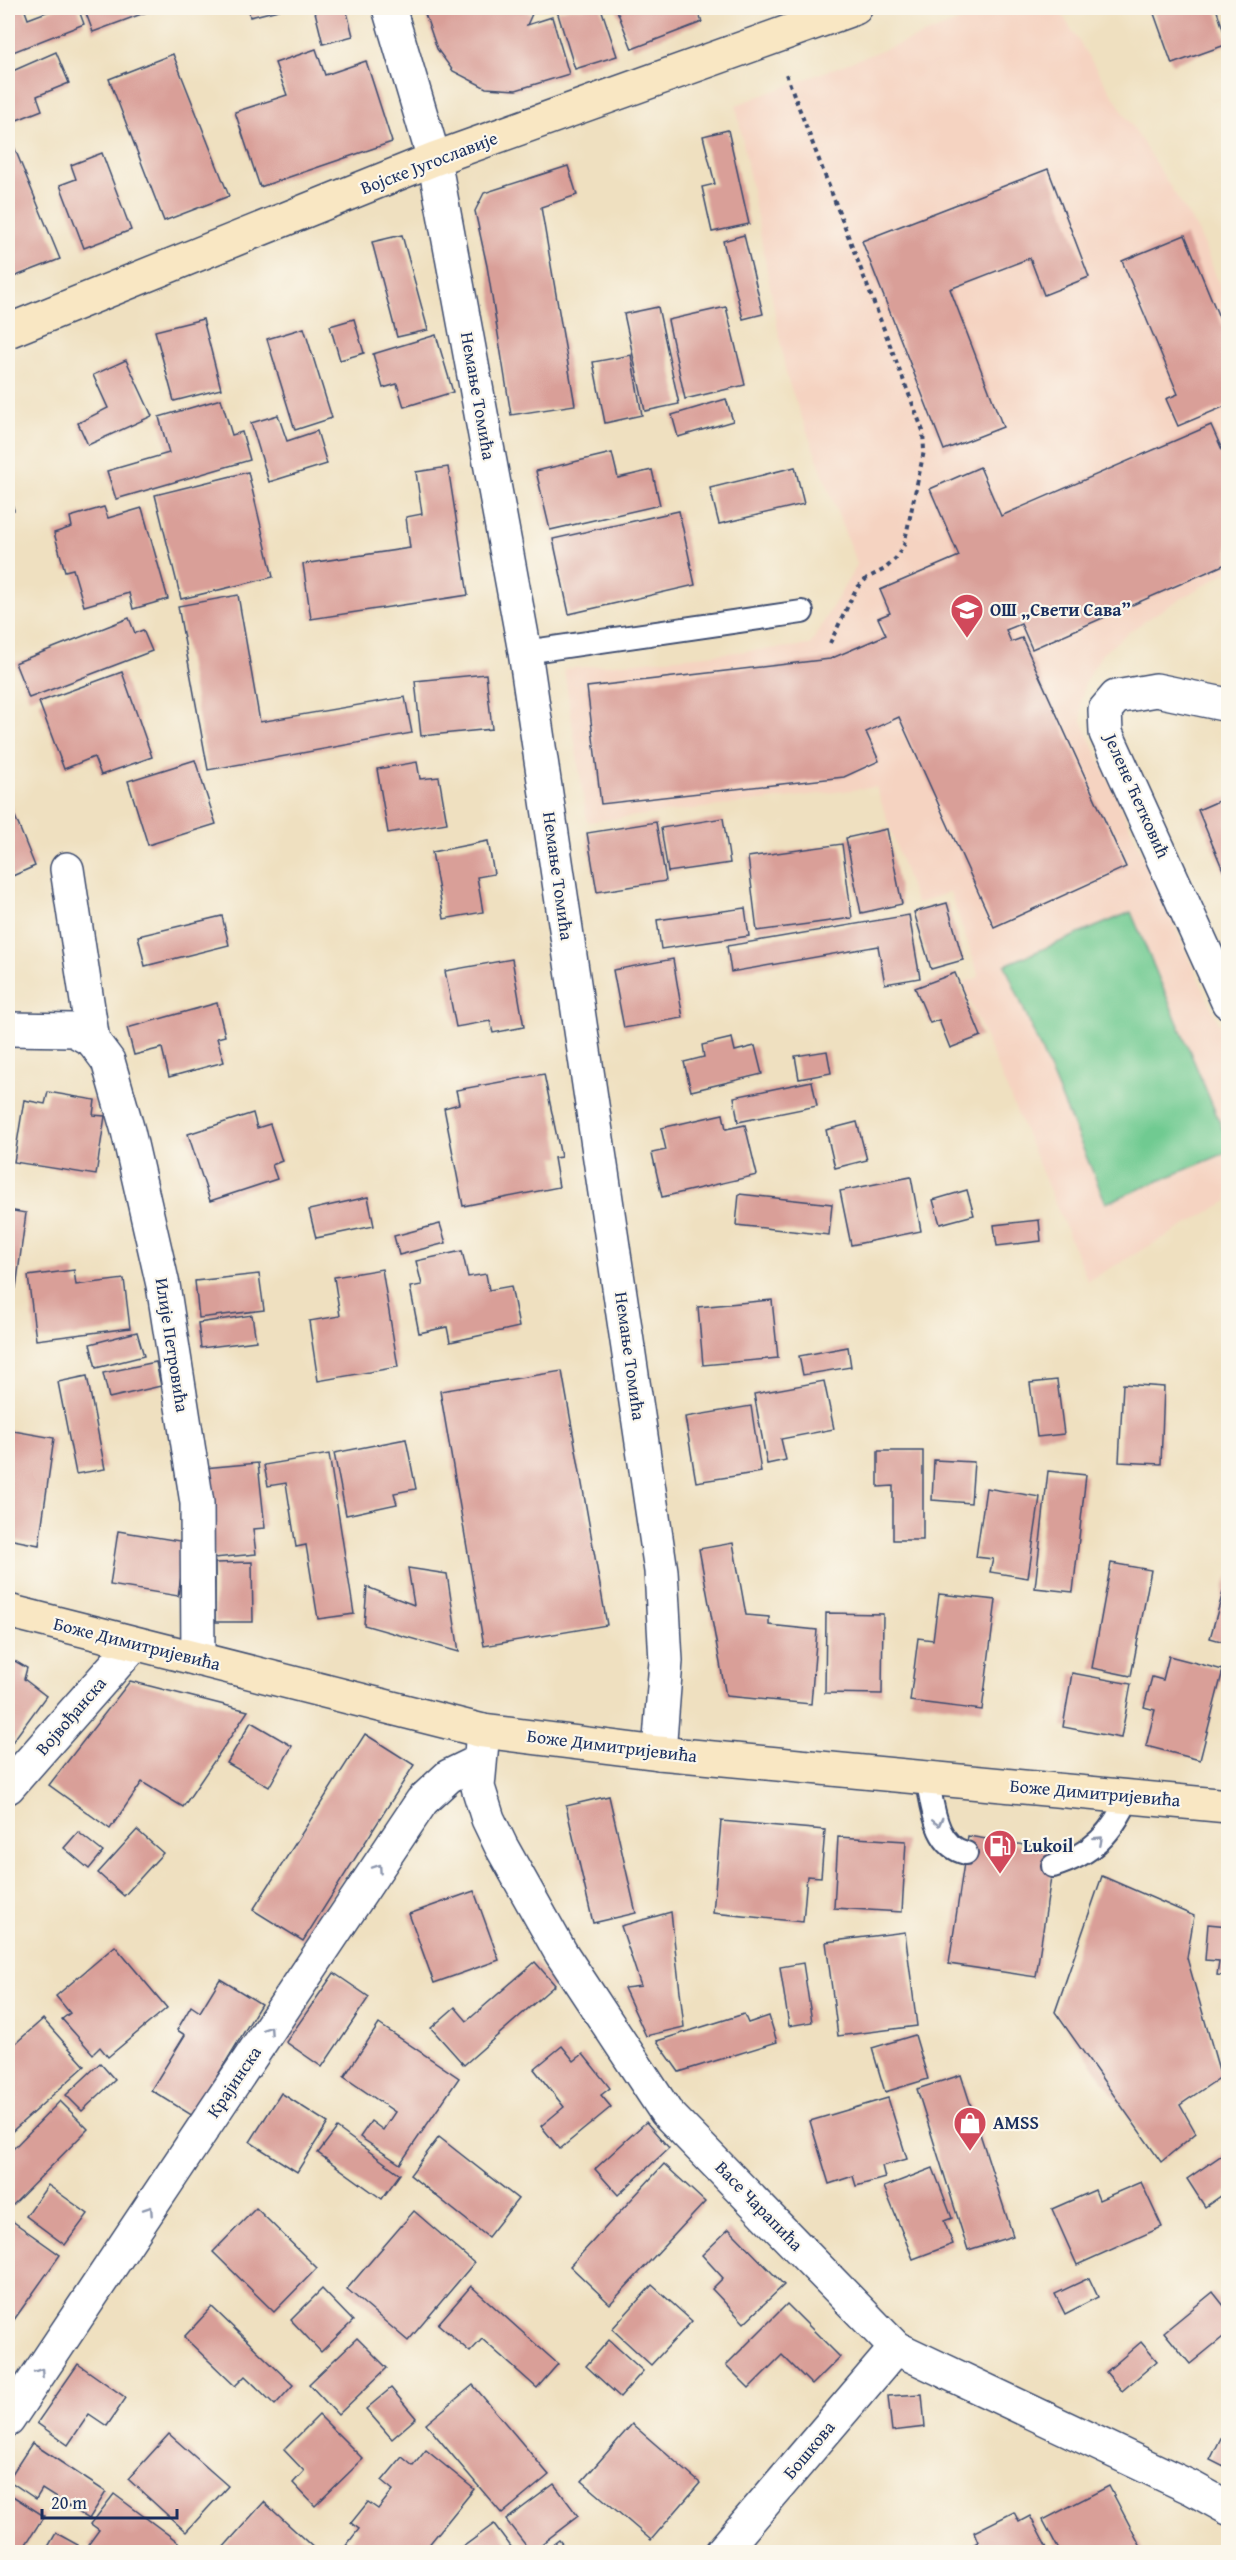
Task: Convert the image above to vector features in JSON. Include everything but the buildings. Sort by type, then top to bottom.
[{"type":"main road","name":"Војске Југославије","points":[[8,331],[434,159],[855,8]]},
{"type":"main road","name":"Боже Димитријевића","points":[[8,1611],[198,1659],[480,1747],[659,1753],[1228,1806]]},
{"type":"street","name":"Немање Томића","points":[[389,8],[434,159],[525,652],[661,1571],[666,1661],[659,1753]]},
{"type":"street","name":"Јелене Ћетковић","points":[[1228,705],[1156,690],[1116,697],[1105,710],[1106,733],[1228,1002]]},
{"type":"street","name":"Илије Петровића","points":[[66,868],[93,1041],[108,1061],[125,1121],[163,1285],[197,1503],[198,1659]]},
{"type":"street","points":[[8,1029],[74,1030],[93,1041]]},
{"type":"street","name":"Војвођанска","points":[[8,1787],[134,1644]]},
{"type":"street","name":"Васе Чарапића","points":[[480,1747],[478,1787],[488,1819],[501,1846],[561,1953],[666,2112],[896,2348],[1192,2488],[1228,2508]]},
{"type":"street","name":"Крајинска","points":[[8,2420],[422,1802],[480,1747]]},
{"type":"street","name":"Бошкова","points":[[722,2553],[896,2348]]},
{"type":"lane","points":[[525,652],[802,612]]},
{"type":"lane","points":[[927,1778],[939,1830],[944,1840],[952,1848],[966,1853]]},
{"type":"lane","points":[[1053,1866],[1082,1854],[1102,1839],[1119,1819],[1129,1796]]},
{"type":"path","points":[[772,37],[923,431],[924,451],[904,545],[885,569],[867,578],[856,589],[830,643]]},
{"type":"shaded area","name":"ОШ „Свети Сава”","points":[[995,8],[1058,8],[1198,231],[1228,306],[1228,571],[1157,613],[1102,654],[1085,682],[1081,701],[1082,721],[1228,1044],[1228,1201],[1088,1281],[962,983],[979,977],[950,892],[916,904],[876,787],[587,822],[564,669],[810,645],[857,565],[787,378],[736,105]]},
{"type":"green space","points":[[1131,912],[1228,1142],[1228,1152],[1106,1203],[1005,965]]},
{"type":"place","name":"ОШ „Свети Сава”","points":[[967,639]]},
{"type":"place","name":"Lukoil","points":[[1000,1875]]},
{"type":"place","name":"AMSS","points":[[970,2152]]}]
